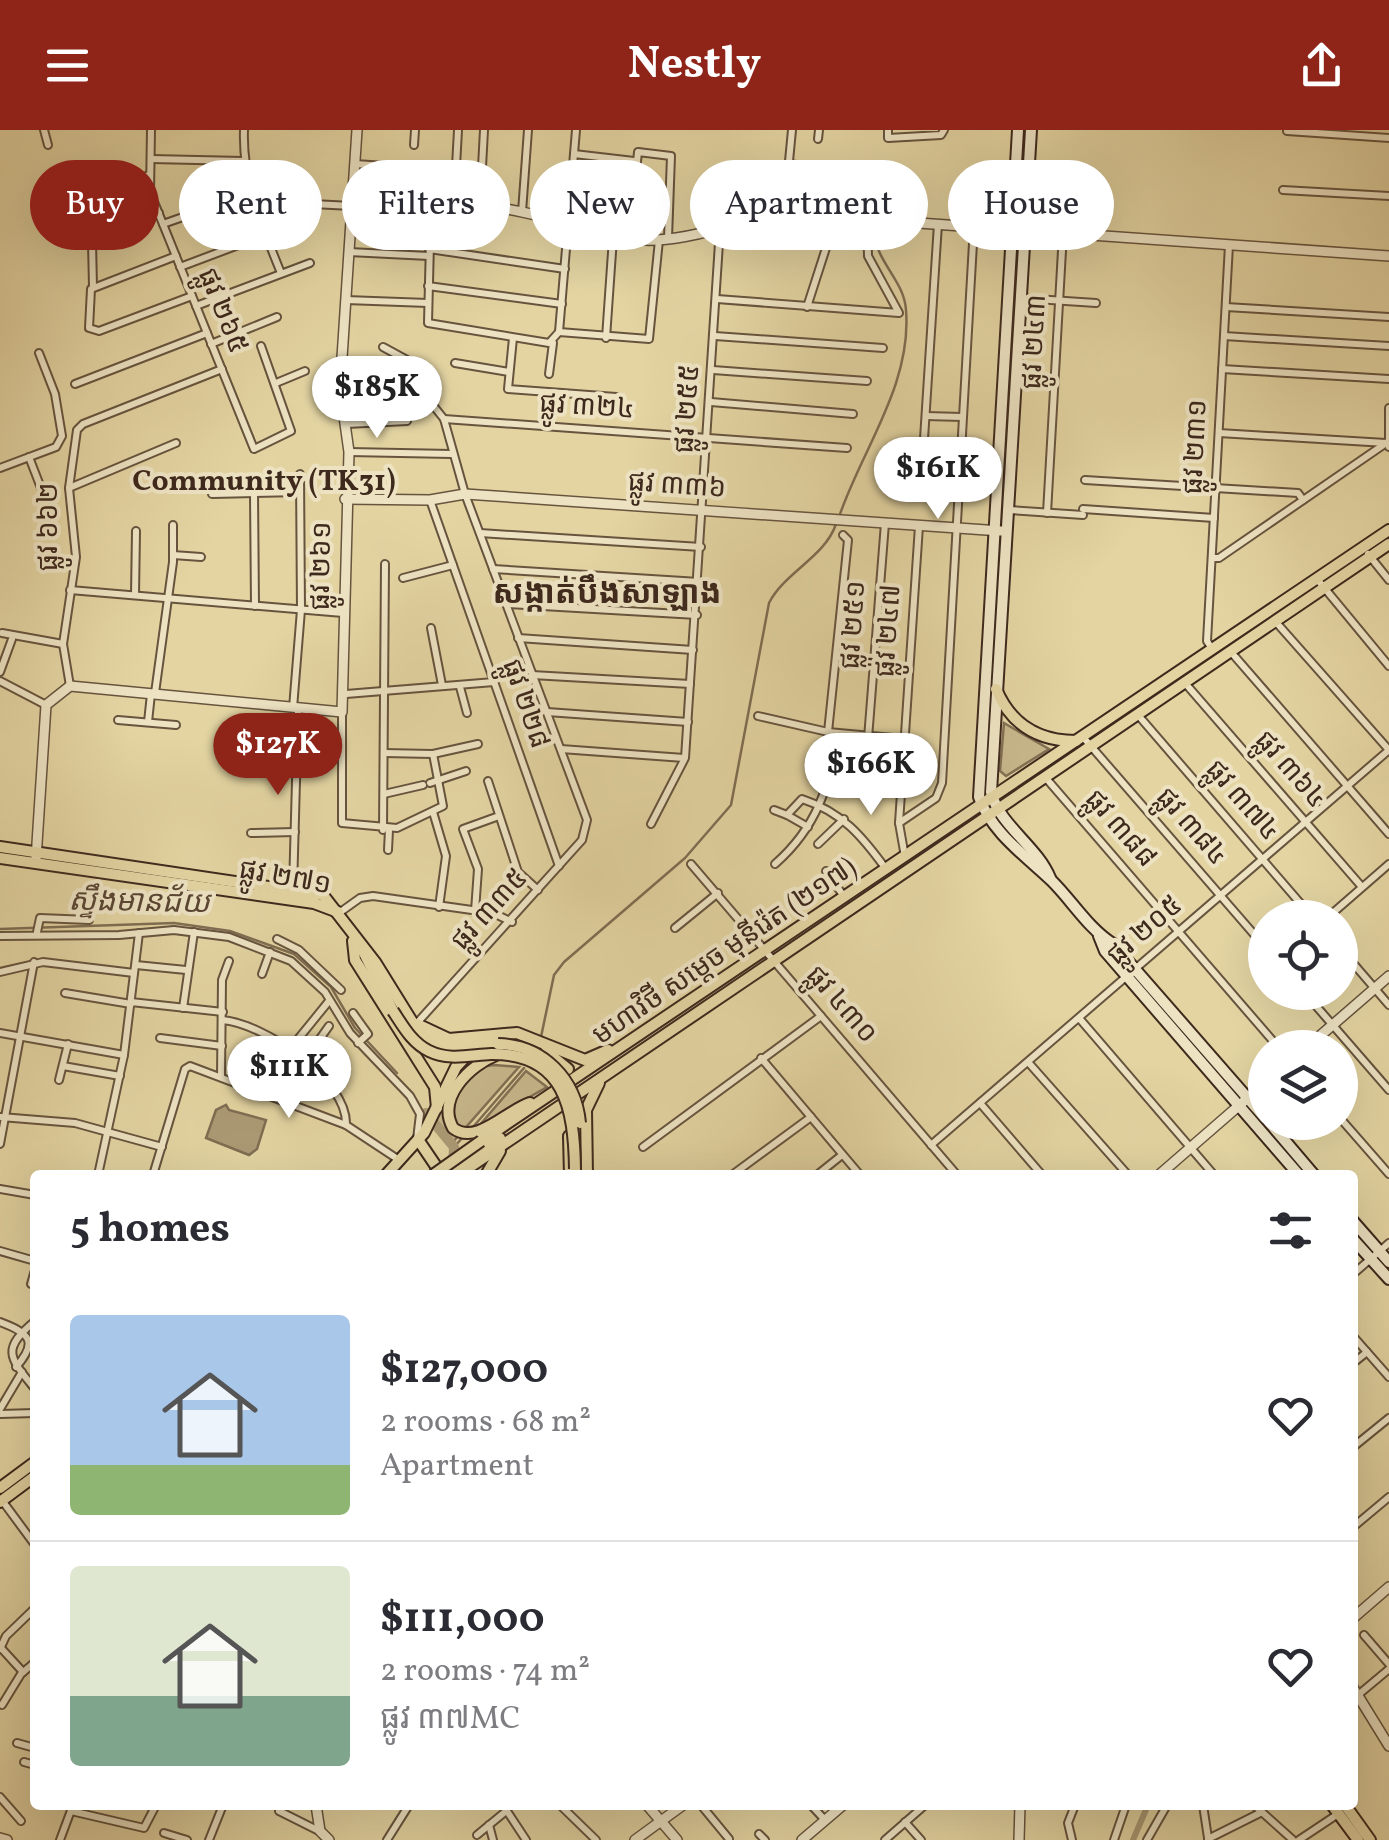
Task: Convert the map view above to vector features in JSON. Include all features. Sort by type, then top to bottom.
[{"type":"main road","points":[[1018,130],[1018,160]]},
{"type":"main road","points":[[1026,160],[1030,130]]},
{"type":"main road","points":[[1017,250],[979,792],[1035,869],[1050,879],[1132,972],[1295,1170]]},
{"type":"main road","points":[[990,807],[1000,531],[1008,510],[1020,298],[1019,250]]},
{"type":"main road","name":"មហាវិថី សម្តេច មុនីរ៉េត (២១៧)","points":[[441,1170],[545,1098],[770,956],[1213,650],[1367,552],[1389,530]]},
{"type":"main road","name":"មហាវិថី សម្តេច មុនីរ៉េត (២១៧)","points":[[1367,552],[1389,544]]},
{"type":"main road","name":"មហាវិថី សម្តេច មុនីរ៉េត (២១៧)","points":[[462,1170],[484,1143],[518,1134],[548,1114],[845,898],[906,857],[1045,777],[1084,741],[1137,714],[1275,621],[1320,583]]},
{"type":"main road","points":[[996,689],[1009,713],[1030,731],[1060,741],[1084,741]]},
{"type":"main road","name":"ផ្លូវ ២៧១","points":[[0,847],[36,858],[314,903],[339,913]]},
{"type":"main road","name":"ផ្លូវ ២៧១","points":[[0,858],[36,858],[293,889],[323,895],[339,913]]},
{"type":"main road","points":[[339,913],[410,1037],[430,1052],[455,1057],[493,1045],[536,1064],[560,1086],[572,1115],[578,1170]]},
{"type":"main road","points":[[353,934],[356,960],[434,1087],[436,1111]]},
{"type":"main road","points":[[398,1011],[448,1039],[493,1045],[532,1044],[568,1069]]},
{"type":"main road","points":[[391,1170],[422,1137],[461,1060],[518,1033],[584,1060],[640,1037]]},
{"type":"main road","points":[[484,1143],[456,1132],[448,1120],[449,1108],[464,1076],[493,1045]]},
{"type":"main road","points":[[578,1170],[589,1097],[606,1075]]},
{"type":"main road","points":[[451,1170],[484,1143],[559,1098]]},
{"type":"main road","points":[[1243,1102],[1248,1106]]},
{"type":"main road","points":[[548,1114],[562,1111],[566,1116],[577,1170]]},
{"type":"main road","points":[[488,1170],[493,1157],[518,1134]]},
{"type":"main road","points":[[422,1137],[442,1170]]},
{"type":"main road","points":[[1284,1140],[1310,1170]]},
{"type":"main road","points":[[1358,1227],[1389,1262]]},
{"type":"main road","points":[[1380,1251],[1389,1280]]},
{"type":"main road","points":[[0,1488],[30,1466]]},
{"type":"main road","points":[[1,1500],[30,1480]]},
{"type":"main road","points":[[1339,1810],[1358,1840]]},
{"type":"main road","points":[[1340,1810],[1370,1840]]},
{"type":"street","points":[[44,130],[48,145]]},
{"type":"street","name":"ផ្លូវ ២៦៥","points":[[151,158],[152,130]]},
{"type":"street","points":[[243,160],[244,130]]},
{"type":"street","name":"ផ្លូវ ២៦១","points":[[355,160],[357,130]]},
{"type":"street","points":[[414,145],[415,130]]},
{"type":"street","points":[[456,160],[458,130]]},
{"type":"street","points":[[482,160],[484,130]]},
{"type":"street","points":[[522,212],[528,130]]},
{"type":"street","points":[[574,160],[576,130]]},
{"type":"street","points":[[788,160],[792,130]]},
{"type":"street","points":[[818,140],[819,130]]},
{"type":"street","points":[[888,130],[888,138],[898,141],[941,134],[944,130]]},
{"type":"street","points":[[1287,131],[1389,138]]},
{"type":"street","points":[[634,160],[638,152],[671,156],[670,168]]},
{"type":"street","points":[[574,154],[625,160]]},
{"type":"street","points":[[151,158],[197,160]]},
{"type":"street","points":[[1283,190],[1389,196]]},
{"type":"street","points":[[510,210],[530,215]]},
{"type":"street","name":"ផ្លូវ ២៦៥","points":[[159,214],[254,448],[291,431],[276,383]]},
{"type":"street","points":[[164,224],[179,219]]},
{"type":"street","points":[[928,223],[948,225]]},
{"type":"street","points":[[922,454],[938,224]]},
{"type":"street","points":[[1114,237],[1389,256]]},
{"type":"street","name":"ផ្លូវ ២៣១","points":[[1213,650],[1207,640],[1230,245]]},
{"type":"street","points":[[92,250],[93,288]]},
{"type":"street","points":[[180,266],[222,250]]},
{"type":"street","points":[[272,250],[281,273]]},
{"type":"street","points":[[549,374],[553,343],[559,332],[567,250]]},
{"type":"street","points":[[606,338],[613,250]]},
{"type":"street","points":[[559,332],[645,341],[651,336],[663,250]]},
{"type":"street","name":"ផ្លូវ ២៥៥","points":[[651,824],[685,758],[719,250]]},
{"type":"street","points":[[806,307],[825,250]]},
{"type":"street","points":[[718,298],[899,313],[868,250]]},
{"type":"street","points":[[898,823],[936,798],[942,783],[972,250]]},
{"type":"street","name":"ផ្លូវ ២៤៣","points":[[1047,513],[1063,250]]},
{"type":"street","points":[[349,252],[429,252],[565,269]]},
{"type":"street","name":"ផ្លូវ ២៦១","points":[[349,252],[340,388],[348,452],[342,823],[386,830]]},
{"type":"street","points":[[429,252],[430,326],[553,343]]},
{"type":"street","points":[[176,256],[93,288],[88,294],[88,320],[95,332],[192,296]]},
{"type":"street","points":[[196,306],[310,263]]},
{"type":"street","points":[[428,286],[562,304]]},
{"type":"street","points":[[1020,298],[1096,302]]},
{"type":"street","points":[[346,300],[428,303]]},
{"type":"street","points":[[1226,307],[1389,317]]},
{"type":"street","points":[[212,344],[277,317]]},
{"type":"street","points":[[75,384],[207,333]]},
{"type":"street","points":[[715,336],[883,348]]},
{"type":"street","points":[[1224,336],[1389,346]]},
{"type":"street","points":[[513,338],[508,389],[616,397]]},
{"type":"street","points":[[261,346],[276,383],[306,371]]},
{"type":"street","points":[[383,347],[425,369],[428,400],[444,419],[465,494],[561,750],[685,758]]},
{"type":"street","points":[[39,353],[56,394],[61,440]]},
{"type":"street","points":[[455,363],[509,372]]},
{"type":"street","name":"ផ្លូវ ៦៦២","points":[[70,686],[63,644],[76,557],[69,488],[79,426],[222,369]]},
{"type":"street","points":[[712,370],[867,381]]},
{"type":"street","points":[[1222,370],[1389,379]]},
{"type":"street","points":[[710,402],[854,414]]},
{"type":"street","points":[[1388,444],[1389,408]]},
{"type":"street","points":[[926,416],[962,418]]},
{"type":"street","name":"ផ្លូវ ៣២៤","points":[[444,419],[847,448]]},
{"type":"street","points":[[346,424],[407,421]]},
{"type":"street","points":[[1219,433],[1388,444]]},
{"type":"street","points":[[0,468],[75,437]]},
{"type":"street","points":[[69,488],[176,442]]},
{"type":"street","points":[[1212,558],[1219,558],[1388,444]]},
{"type":"street","points":[[348,452],[452,454]]},
{"type":"street","points":[[29,458],[41,488]]},
{"type":"street","points":[[293,889],[301,610],[300,474]]},
{"type":"street","points":[[1085,480],[1298,493],[1304,500]]},
{"type":"street","points":[[212,494],[300,492]]},
{"type":"street","points":[[254,493],[255,606]]},
{"type":"street","name":"ផ្លូវ ៣៣៦","points":[[345,499],[430,500],[465,494],[1000,531]]},
{"type":"street","name":"ផ្លូវ ២២៨","points":[[430,500],[559,866]]},
{"type":"street","points":[[1008,510],[1214,518]]},
{"type":"street","name":"ផ្លូវ ២៥១","points":[[864,789],[885,524]]},
{"type":"street","points":[[148,722],[174,525]]},
{"type":"street","name":"ផ្លូវ ២៤៧","points":[[906,857],[898,823],[920,526]]},
{"type":"street","points":[[135,595],[136,530]]},
{"type":"street","points":[[480,533],[702,548]]},
{"type":"street","points":[[775,864],[809,827],[832,775],[848,540],[843,535]]},
{"type":"street","points":[[1367,552],[1389,580]]},
{"type":"street","points":[[173,554],[202,557]]},
{"type":"street","points":[[386,564],[384,794],[388,850]]},
{"type":"street","points":[[402,578],[453,565]]},
{"type":"street","points":[[493,569],[699,582]]},
{"type":"street","points":[[1320,583],[1389,666]]},
{"type":"street","points":[[70,590],[343,613]]},
{"type":"street","points":[[506,604],[696,615]]},
{"type":"street","points":[[1275,621],[1389,750]]},
{"type":"street","points":[[430,628],[442,686]]},
{"type":"street","points":[[2,633],[63,644]]},
{"type":"street","points":[[0,672],[12,638]]},
{"type":"street","points":[[518,638],[693,650]]},
{"type":"street","points":[[1230,651],[1389,834]]},
{"type":"street","points":[[532,675],[690,684]]},
{"type":"street","points":[[0,682],[46,705]]},
{"type":"street","points":[[346,694],[494,682]]},
{"type":"street","name":"ផ្លូវ ៣៦៤","points":[[1184,682],[1362,888]]},
{"type":"street","points":[[36,858],[46,705],[70,686],[342,712]]},
{"type":"street","points":[[460,686],[467,713]]},
{"type":"street","points":[[547,712],[688,722]]},
{"type":"street","name":"ផ្លូវ ៣៧៤","points":[[1137,714],[1298,900]]},
{"type":"street","points":[[758,716],[832,732],[904,739]]},
{"type":"street","points":[[118,720],[176,725]]},
{"type":"street","name":"ផ្លូវ ៣៨៤","points":[[1084,741],[1248,928]]},
{"type":"street","points":[[384,753],[433,754],[478,744]]},
{"type":"street","name":"ផ្លូវ ៣៣៥","points":[[416,1024],[582,840],[587,820],[561,750]]},
{"type":"street","name":"ផ្លូវ ២០៥","points":[[931,1145],[1389,750]]},
{"type":"street","points":[[386,830],[433,812],[444,801],[433,754]]},
{"type":"street","points":[[845,766],[866,768]]},
{"type":"street","points":[[384,794],[466,771]]},
{"type":"street","name":"ផ្លូវ ៣៨៨","points":[[1045,777],[1263,1030]]},
{"type":"street","points":[[488,780],[518,872],[538,890]]},
{"type":"street","points":[[788,815],[800,799],[820,804],[861,834],[886,870]]},
{"type":"street","points":[[774,810],[809,827]]},
{"type":"street","points":[[433,812],[446,856],[439,907]]},
{"type":"street","points":[[475,912],[478,869],[463,829],[499,816]]},
{"type":"street","points":[[818,844],[844,819]]},
{"type":"street","points":[[251,833],[295,832]]},
{"type":"street","name":"ផ្លូវ ៤៣០","points":[[692,864],[953,1170]]},
{"type":"street","points":[[1348,900],[1389,864]]},
{"type":"street","points":[[826,871],[845,898]]},
{"type":"street","points":[[675,928],[718,893]]},
{"type":"street","points":[[339,913],[360,898],[373,896],[506,916],[512,922]]},
{"type":"street","points":[[38,928],[42,918],[89,920]]},
{"type":"street","points":[[0,936],[38,928],[139,934],[194,932],[228,937],[291,960],[341,990]]},
{"type":"street","points":[[183,1008],[194,932]]},
{"type":"street","points":[[99,1170],[124,1055],[139,934]]},
{"type":"street","points":[[277,940],[299,950],[318,976],[329,1001],[418,1110],[422,1137]]},
{"type":"street","points":[[262,974],[270,952]]},
{"type":"street","points":[[221,1076],[222,980],[229,960]]},
{"type":"street","points":[[0,972],[34,962],[186,970]]},
{"type":"street","points":[[0,1144],[34,962]]},
{"type":"street","points":[[1358,969],[1389,1005]]},
{"type":"street","points":[[1326,1030],[1389,976]]},
{"type":"street","points":[[64,994],[183,1008],[250,1024],[304,1061],[342,1104],[346,1125]]},
{"type":"street","points":[[290,1049],[329,1001]]},
{"type":"street","points":[[1319,1010],[1389,1090]]},
{"type":"street","points":[[353,1013],[362,1039]]},
{"type":"street","points":[[643,1147],[821,1016]]},
{"type":"street","points":[[1079,1018],[1210,1170]]},
{"type":"street","points":[[304,1061],[329,1026]]},
{"type":"street","points":[[0,1033],[124,1055]]},
{"type":"street","points":[[160,1038],[222,1046]]},
{"type":"street","points":[[59,1080],[68,1044]]},
{"type":"street","points":[[761,1058],[856,1170]]},
{"type":"street","points":[[1028,1062],[1124,1170]]},
{"type":"street","points":[[63,1066],[120,1076]]},
{"type":"street","points":[[155,1170],[185,1069],[190,1066],[346,1125],[400,1161]]},
{"type":"street","points":[[0,1084],[10,1085]]},
{"type":"street","points":[[1165,1170],[1248,1098]]},
{"type":"street","points":[[980,1103],[1038,1170]]},
{"type":"street","points":[[2,1117],[110,1130],[162,1147]]},
{"type":"street","points":[[739,1170],[811,1118]]},
{"type":"street","points":[[1358,1139],[1389,1174]]},
{"type":"street","points":[[823,1170],[842,1154]]},
{"type":"street","points":[[0,1189],[30,1194]]},
{"type":"street","points":[[0,1250],[30,1259]]},
{"type":"street","points":[[1358,1270],[1380,1251]]},
{"type":"street","points":[[0,1322],[22,1332],[30,1346],[0,1411],[30,1413]]},
{"type":"street","points":[[30,1325],[10,1352],[30,1383]]},
{"type":"street","points":[[1358,1342],[1389,1378]]},
{"type":"street","points":[[1358,1359],[1367,1352]]},
{"type":"street","points":[[1358,1443],[1389,1418]]},
{"type":"street","points":[[1358,1523],[1389,1496]]},
{"type":"street","points":[[1,1500],[30,1538]]},
{"type":"street","points":[[1358,1614],[1389,1588]]},
{"type":"street","points":[[23,1672],[0,1648],[30,1613]]},
{"type":"street","points":[[1358,1689],[1389,1667],[1364,1636]]},
{"type":"street","points":[[2,1706],[23,1672],[30,1668]]},
{"type":"street","points":[[1358,1696],[1389,1746]]},
{"type":"street","points":[[17,1743],[30,1747]]},
{"type":"street","points":[[24,1762],[30,1764]]},
{"type":"street","points":[[0,1797],[21,1821]]},
{"type":"street","points":[[60,1840],[71,1810]]},
{"type":"street","points":[[79,1810],[144,1828],[153,1810]]},
{"type":"street","points":[[209,1840],[221,1810]]},
{"type":"street","points":[[317,1810],[323,1837]]},
{"type":"street","points":[[387,1840],[406,1810]]},
{"type":"street","points":[[477,1835],[502,1810]]},
{"type":"street","points":[[505,1810],[526,1840]]},
{"type":"street","points":[[565,1810],[596,1840]]},
{"type":"street","points":[[651,1810],[677,1840]]},
{"type":"street","points":[[635,1840],[678,1810]]},
{"type":"street","points":[[705,1810],[729,1839]]},
{"type":"street","points":[[815,1810],[825,1820]]},
{"type":"street","points":[[802,1840],[837,1810]]},
{"type":"street","points":[[885,1840],[919,1810]]},
{"type":"street","points":[[1019,1840],[1020,1810]]},
{"type":"street","points":[[1072,1810],[1068,1824],[1072,1840]]},
{"type":"street","points":[[1114,1840],[1124,1810]]},
{"type":"street","points":[[1147,1840],[1164,1810]]},
{"type":"street","points":[[1204,1810],[1208,1839],[1262,1812]]},
{"type":"street","points":[[1260,1810],[1296,1840],[1335,1810]]},
{"type":"street","points":[[280,1811],[323,1837]]},
{"type":"street","points":[[905,1822],[921,1840]]},
{"type":"street","points":[[489,1825],[493,1840]]},
{"type":"street","points":[[164,1833],[188,1840]]},
{"type":"shaded area","points":[[1004,723],[1049,749],[1006,776],[1000,771]]},
{"type":"shaded area","points":[[494,1065],[519,1067],[452,1143],[435,1123],[457,1075],[461,1070]]},
{"type":"shaded area","points":[[526,1071],[547,1087],[479,1126]]},
{"type":"shaded area","points":[[226,1105],[229,1110],[266,1120],[257,1149],[249,1155],[206,1138],[216,1110]]},
{"type":"waterway","points":[[839,517],[894,391],[906,338],[904,299],[878,250]]},
{"type":"waterway","points":[[541,1037],[554,975],[564,962],[685,858],[731,805],[769,603],[823,546],[836,524]]},
{"type":"waterway","name":"ស្ទឹងមានជ័យ","points":[[0,929],[174,923],[230,931],[294,954],[331,987],[355,1028],[397,1073]]},
{"type":"waterway","points":[[473,1127],[524,1068]]},
{"type":"waterway","name":"ស្ទឹងមានជ័យ","points":[[426,1113],[454,1147],[453,1167]]},
{"type":"waterway","points":[[454,1147],[464,1136]]},
{"type":"waterway","points":[[1133,1840],[1146,1810]]},
{"type":"district","name":"Community (TK31)","points":[[264,482]]},
{"type":"district","name":"សង្កាត់បឹងសាឡាង","points":[[607,595]]}]
